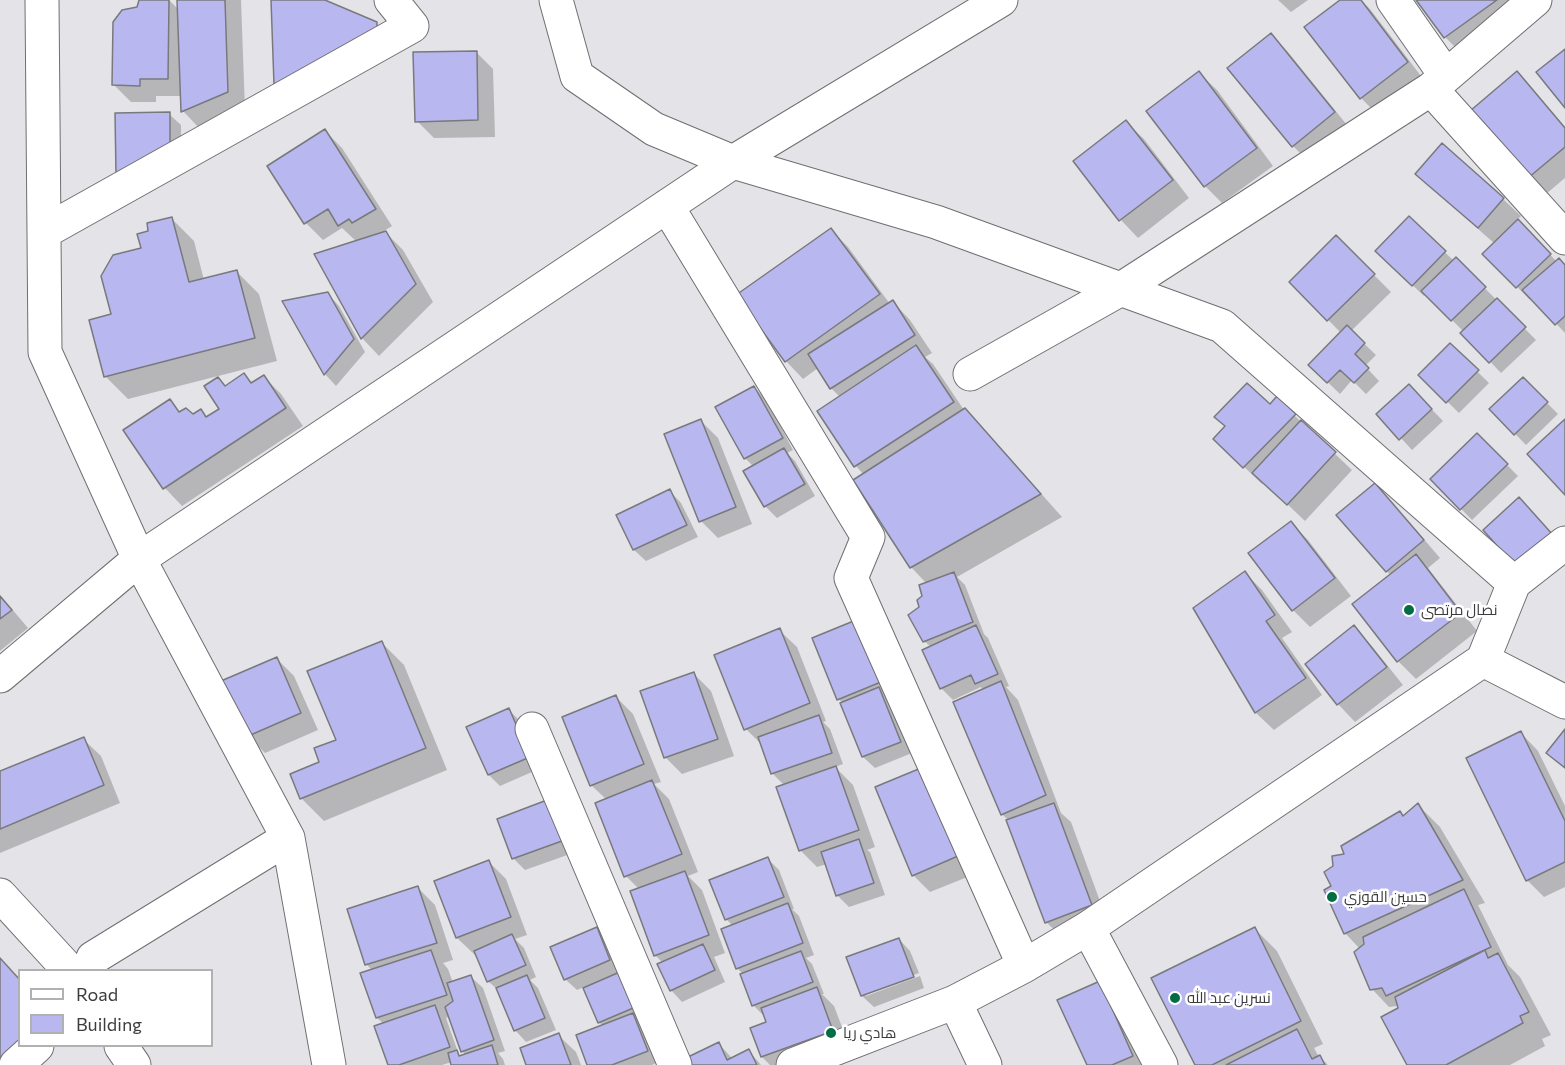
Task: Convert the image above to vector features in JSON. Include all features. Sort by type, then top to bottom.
[{"type":"street","points":[[42,0],[45,352],[139,559],[288,838],[329,1065]]},
{"type":"street","points":[[44,232],[412,26],[391,0]]},
{"type":"street","points":[[556,0],[577,76],[654,129],[733,162],[936,222],[1222,326],[1514,583]]},
{"type":"street","points":[[0,676],[139,559],[733,162],[1001,0]]},
{"type":"street","points":[[1392,0],[1439,82],[1565,238]]},
{"type":"street","points":[[970,374],[1121,289],[1439,82],[1535,0]]},
{"type":"street","points":[[667,206],[868,537],[851,578],[1024,966]]},
{"type":"street","points":[[793,1065],[955,1002],[1024,966],[1088,928],[1483,660],[1514,583],[1565,543]]},
{"type":"street","points":[[1483,660],[1565,702]]},
{"type":"street","points":[[532,729],[675,1065]]},
{"type":"street","points":[[89,969],[93,958],[288,838]]},
{"type":"street","points":[[0,895],[68,969]]},
{"type":"street","points":[[1088,928],[1161,1065]]},
{"type":"street","points":[[955,1002],[985,1065]]},
{"type":"street","points":[[16,1065],[36,1047]]},
{"type":"street","points":[[122,1047],[134,1065]]},
{"type":"building","points":[[139,0],[169,0],[168,79],[140,79],[140,86],[112,85],[113,22],[122,10],[137,7]]},
{"type":"building","points":[[177,0],[225,0],[228,92],[181,112]]},
{"type":"building","points":[[271,0],[325,0],[377,22],[377,37],[274,85]]},
{"type":"building","points":[[1340,0],[1361,0],[1408,62],[1360,99],[1304,27]]},
{"type":"building","points":[[1416,0],[1497,0],[1444,38]]},
{"type":"building","points":[[1271,33],[1335,112],[1292,147],[1227,68]]},
{"type":"building","points":[[1565,49],[1565,108],[1536,72]]},
{"type":"building","points":[[477,51],[478,120],[415,122],[413,52]]},
{"type":"building","points":[[1199,71],[1257,148],[1204,187],[1146,111]]},
{"type":"building","points":[[1517,71],[1565,128],[1565,147],[1528,178],[1470,111]]},
{"type":"building","points":[[170,112],[170,150],[116,175],[115,113]]},
{"type":"building","points":[[1126,120],[1173,180],[1119,221],[1073,161]]},
{"type":"building","points":[[325,129],[376,209],[352,223],[349,219],[338,226],[328,209],[304,224],[267,166]]},
{"type":"building","points":[[1442,143],[1504,198],[1478,228],[1415,174]]},
{"type":"building","points":[[1409,216],[1446,251],[1412,286],[1375,251]]},
{"type":"building","points":[[172,217],[189,282],[237,270],[255,338],[104,377],[89,320],[111,314],[101,276],[113,255],[141,248],[137,234],[148,231],[147,223]]},
{"type":"building","points":[[1518,219],[1551,254],[1516,288],[1482,254]]},
{"type":"building","points":[[831,228],[880,294],[785,362],[736,295]]},
{"type":"building","points":[[386,231],[416,284],[361,339],[314,254]]},
{"type":"building","points":[[1336,235],[1375,274],[1327,321],[1289,282]]},
{"type":"building","points":[[1456,257],[1486,287],[1451,321],[1421,291]]},
{"type":"building","points":[[1559,258],[1565,265],[1565,316],[1555,325],[1522,290]]},
{"type":"building","points":[[328,292],[354,339],[324,375],[282,301]]},
{"type":"building","points":[[1497,298],[1526,327],[1489,363],[1460,333]]},
{"type":"building","points":[[893,300],[915,335],[830,389],[808,354]]},
{"type":"building","points":[[1347,325],[1365,343],[1355,354],[1369,368],[1354,383],[1340,370],[1327,383],[1308,365]]},
{"type":"building","points":[[1450,343],[1479,370],[1446,403],[1418,375]]},
{"type":"building","points":[[916,345],[954,402],[854,467],[817,411]]},
{"type":"building","points":[[244,373],[251,383],[264,375],[286,408],[163,489],[123,430],[170,399],[179,412],[186,408],[193,414],[201,409],[206,417],[219,409],[204,386],[218,377],[225,386]]},
{"type":"building","points":[[1523,377],[1548,402],[1514,435],[1489,409]]},
{"type":"building","points":[[1247,383],[1270,404],[1277,396],[1296,414],[1243,468],[1213,439],[1225,426],[1214,417]]},
{"type":"building","points":[[1409,384],[1432,409],[1399,440],[1376,414]]},
{"type":"building","points":[[754,386],[783,438],[744,459],[715,407]]},
{"type":"building","points":[[965,408],[1041,494],[910,568],[853,480]]},
{"type":"building","points":[[701,419],[736,507],[699,522],[664,434]]},
{"type":"building","points":[[1565,419],[1565,495],[1527,454]]},
{"type":"building","points":[[1301,420],[1336,452],[1287,505],[1252,473]]},
{"type":"building","points":[[1477,433],[1508,464],[1460,510],[1430,479]]},
{"type":"building","points":[[784,448],[805,484],[764,507],[743,471]]},
{"type":"building","points":[[1375,483],[1424,540],[1386,572],[1336,515]]},
{"type":"building","points":[[670,489],[687,525],[633,550],[616,515]]},
{"type":"building","points":[[1519,497],[1553,535],[1517,568],[1483,530]]},
{"type":"building","points":[[1291,521],[1335,578],[1292,611],[1248,553]]},
{"type":"building","points":[[1416,554],[1461,613],[1397,662],[1352,604]]},
{"type":"building","points":[[1245,571],[1275,615],[1266,621],[1306,678],[1255,713],[1193,608]]},
{"type":"building","points":[[954,572],[973,622],[923,642],[908,615],[919,607],[917,600],[922,596],[919,585]]},
{"type":"building","points":[[0,596],[12,610],[0,619]]},
{"type":"building","points":[[856,620],[881,682],[837,700],[812,638]]},
{"type":"building","points":[[976,625],[998,674],[975,684],[971,675],[940,689],[922,650]]},
{"type":"building","points":[[1354,625],[1387,667],[1337,705],[1305,664]]},
{"type":"building","points":[[780,628],[810,703],[744,730],[714,655]]},
{"type":"building","points":[[382,641],[426,748],[300,799],[290,774],[319,762],[314,748],[336,740],[307,671]]},
{"type":"building","points":[[277,657],[301,713],[246,737],[221,681]]},
{"type":"building","points":[[694,672],[718,739],[664,758],[640,691]]},
{"type":"building","points":[[1001,681],[1046,795],[1001,815],[953,702]]},
{"type":"building","points":[[879,687],[901,742],[862,757],[840,703]]},
{"type":"building","points":[[616,695],[644,764],[590,786],[562,717]]},
{"type":"building","points":[[509,708],[530,757],[488,775],[466,727]]},
{"type":"building","points":[[819,715],[832,753],[771,774],[758,737]]},
{"type":"building","points":[[1565,729],[1565,768],[1546,753]]},
{"type":"building","points":[[1521,731],[1565,821],[1565,862],[1526,881],[1466,758]]},
{"type":"building","points":[[84,737],[104,785],[0,829],[0,771]]},
{"type":"building","points":[[836,766],[859,830],[799,851],[776,787]]},
{"type":"building","points":[[921,768],[958,856],[912,876],[875,787]]},
{"type":"building","points":[[652,780],[682,854],[624,877],[595,803]]},
{"type":"building","points":[[547,800],[562,841],[512,859],[497,819]]},
{"type":"building","points":[[1054,803],[1092,905],[1045,923],[1006,820]]},
{"type":"building","points":[[1418,803],[1463,880],[1344,934],[1324,890],[1331,886],[1324,872],[1333,866],[1332,856],[1344,854],[1341,846],[1400,811],[1403,816]]},
{"type":"building","points":[[859,839],[874,883],[836,896],[821,852]]},
{"type":"building","points":[[768,857],[784,897],[725,920],[709,880]]},
{"type":"building","points":[[489,860],[511,917],[456,938],[434,881]]},
{"type":"building","points":[[685,871],[709,935],[654,956],[630,891]]},
{"type":"building","points":[[418,886],[437,943],[365,965],[347,909]]},
{"type":"building","points":[[1464,889],[1491,947],[1386,996],[1382,988],[1370,990],[1354,952],[1364,944],[1363,937]]},
{"type":"building","points":[[788,903],[803,943],[736,969],[721,929]]},
{"type":"building","points":[[597,927],[610,960],[564,980],[550,947]]},
{"type":"building","points":[[1255,927],[1301,1021],[1212,1065],[1195,1065],[1151,978]]},
{"type":"building","points":[[512,934],[526,965],[487,982],[474,951]]},
{"type":"building","points":[[899,938],[914,977],[861,996],[846,957]]},
{"type":"building","points":[[703,944],[715,970],[670,991],[657,964]]},
{"type":"building","points":[[431,950],[447,995],[376,1018],[360,973]]},
{"type":"building","points":[[1485,950],[1488,958],[1498,953],[1529,1012],[1520,1016],[1523,1023],[1446,1065],[1407,1065],[1381,1017],[1398,1008],[1395,997]]},
{"type":"building","points":[[801,951],[813,982],[752,1006],[740,974]]},
{"type":"building","points":[[0,958],[18,978],[19,1047],[0,1065]]},
{"type":"building","points":[[622,971],[638,1006],[598,1023],[583,988]]},
{"type":"building","points":[[471,975],[494,1040],[461,1052],[445,1007],[453,1001],[447,983]]},
{"type":"building","points":[[527,975],[545,1018],[514,1031],[496,988]]},
{"type":"building","points":[[1100,981],[1133,1056],[1112,1065],[1087,1065],[1057,1000]]},
{"type":"building","points":[[817,987],[833,1031],[761,1057],[750,1028],[766,1022],[761,1008]]},
{"type":"building","points":[[435,1005],[450,1047],[399,1065],[388,1065],[374,1026]]},
{"type":"building","points":[[633,1013],[648,1051],[612,1065],[587,1065],[576,1035]]},
{"type":"building","points":[[1297,1029],[1312,1059],[1320,1055],[1325,1065],[1226,1065]]},
{"type":"building","points":[[559,1033],[571,1065],[526,1065],[520,1048]]},
{"type":"building","points":[[719,1042],[727,1060],[749,1049],[757,1065],[691,1065],[688,1057]]},
{"type":"building","points":[[492,1045],[498,1065],[451,1065],[448,1053],[457,1050],[459,1056]]},
{"type":"place","name":"نصال مرتصى","points":[[1409,610]]},
{"type":"place","name":"حسين القوزي","points":[[1332,897]]},
{"type":"place","name":"نسرين عبد الله","points":[[1175,998]]},
{"type":"place","name":"هادي ريا","points":[[831,1033]]}]
